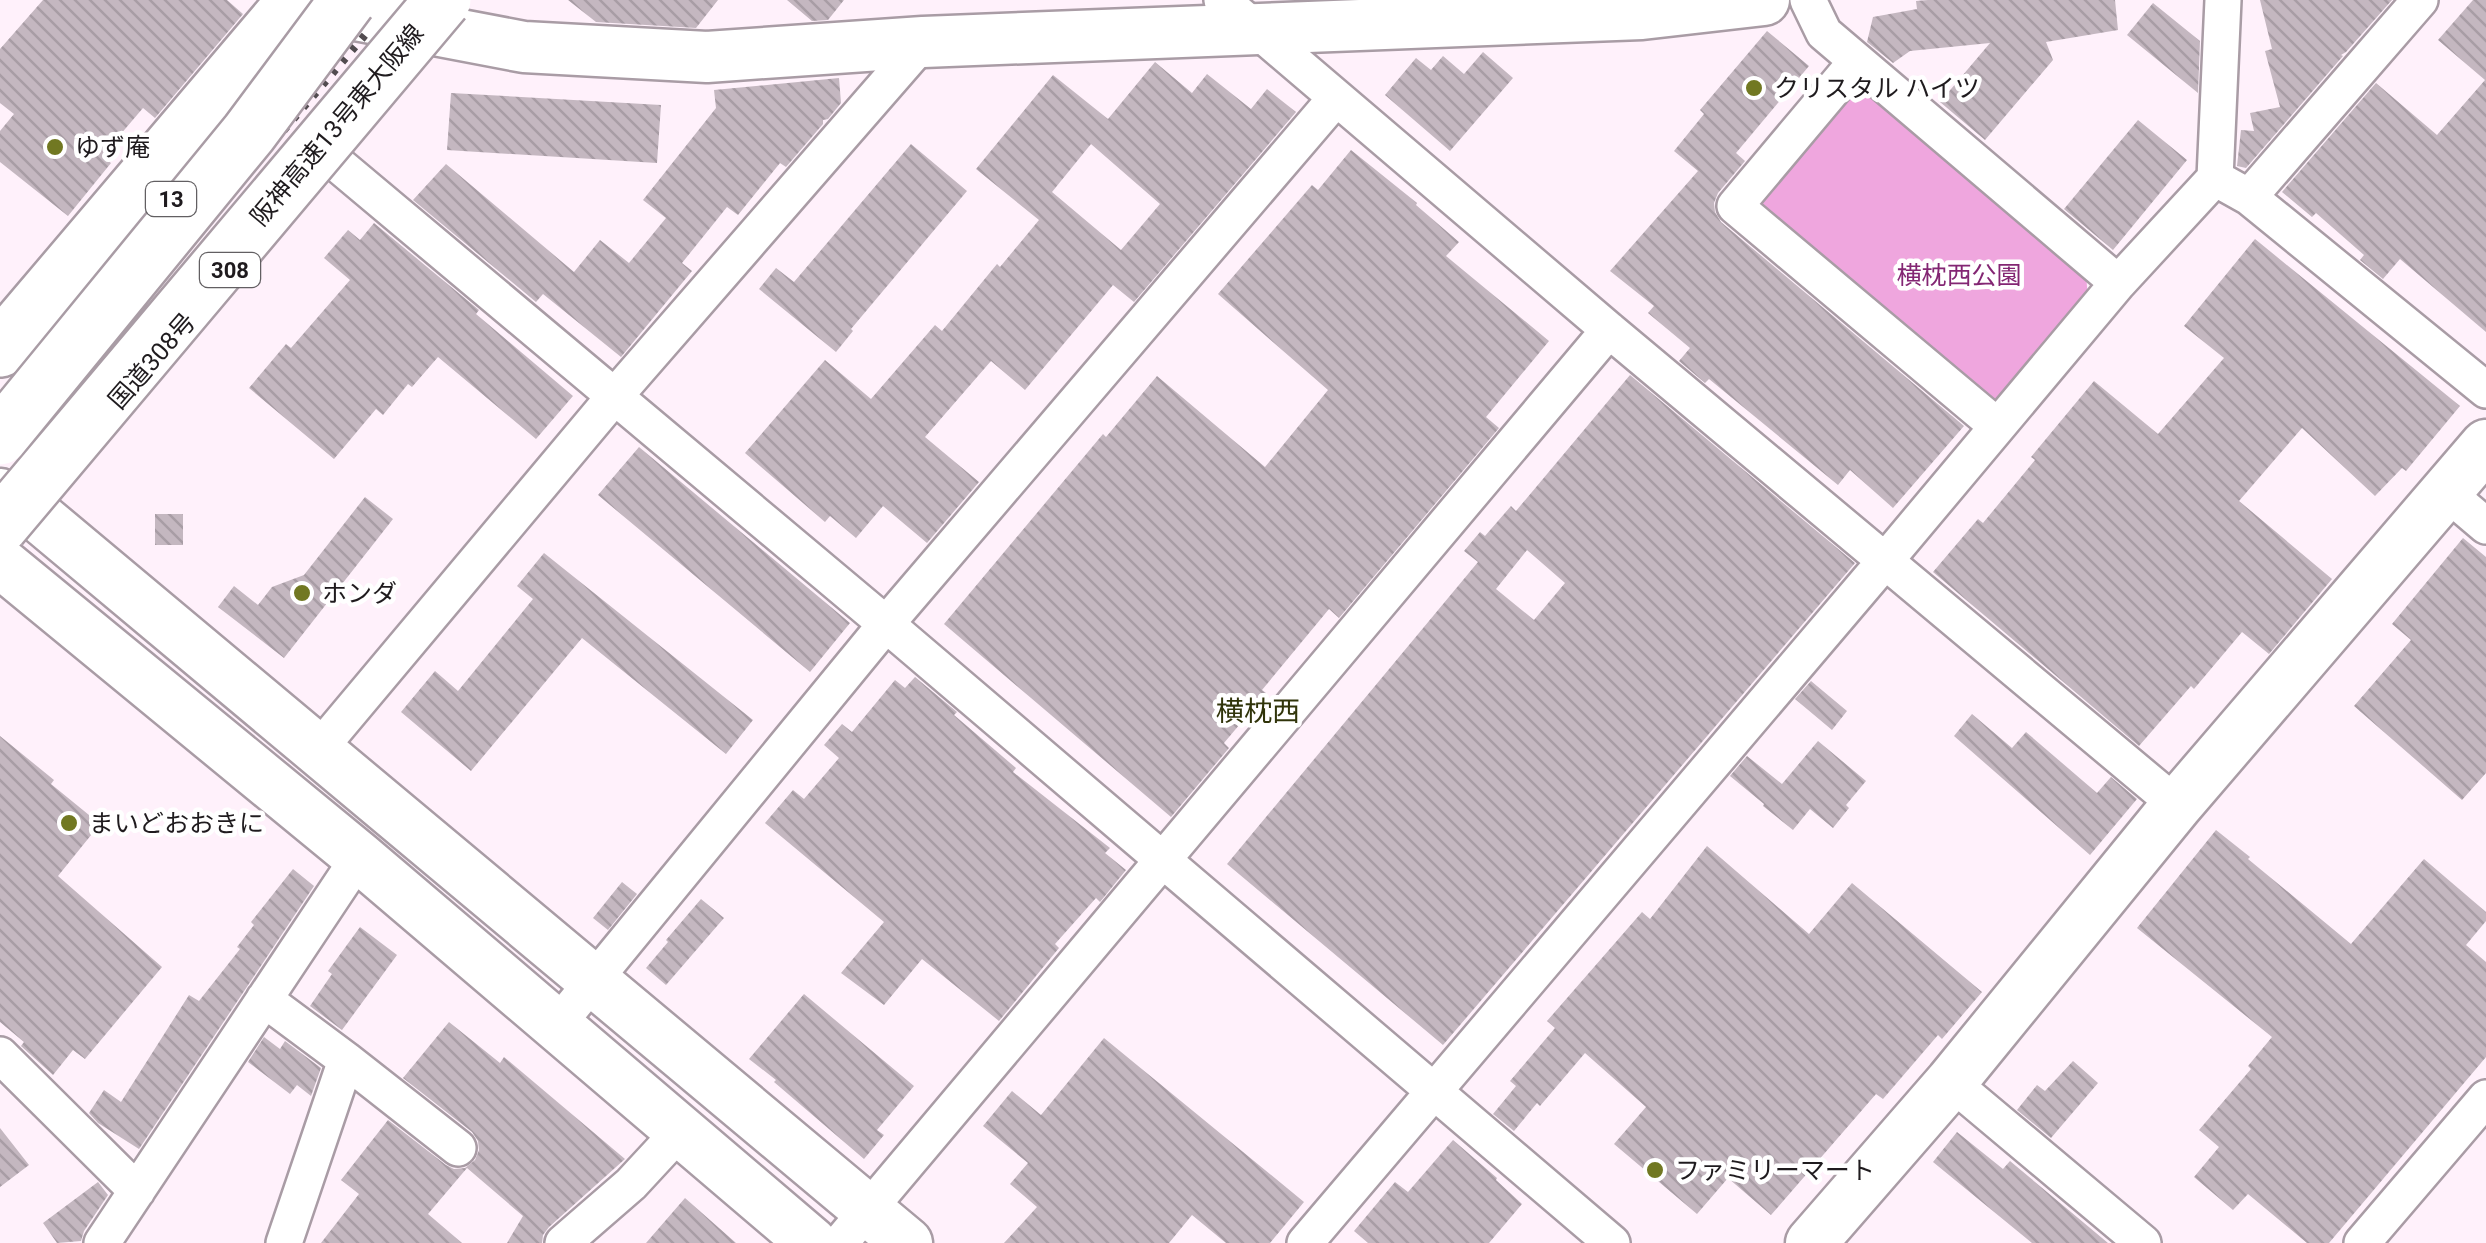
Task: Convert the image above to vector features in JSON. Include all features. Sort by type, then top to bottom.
[{"type":"highway","points":[[0,349],[313,1]]},
{"type":"highway","points":[[0,437],[248,133],[313,1]]},
{"type":"highway","name":"13","points":[[0,398],[313,1]]},
{"type":"highway","name":"国道308号","points":[[5,511],[328,156],[446,10]]},
{"type":"highway","name":"阪神高速13号東大阪線","points":[[5,511],[267,207],[446,10]]},
{"type":"street","points":[[313,1],[446,10],[524,46],[706,57],[923,42],[1234,8],[1637,7],[1764,0]]},
{"type":"street","points":[[1808,0],[1824,33],[2118,283]]},
{"type":"street","points":[[1305,1243],[2118,283],[2215,178],[2223,0]]},
{"type":"street","points":[[2248,197],[2420,0]]},
{"type":"street","points":[[1234,8],[1610,330],[2177,805]]},
{"type":"street","points":[[318,750],[614,397],[923,42]]},
{"type":"street","points":[[1856,62],[1735,206],[1996,426]]},
{"type":"street","points":[[556,1025],[886,624],[1336,98]]},
{"type":"street","points":[[328,156],[886,624],[1612,1243]]},
{"type":"street","points":[[2215,178],[2248,197],[2486,390]]},
{"type":"street","points":[[854,1226],[1610,330]]},
{"type":"street","points":[[1811,1243],[1951,1082],[2177,805],[2486,445]]},
{"type":"street","points":[[2446,492],[2486,526]]},
{"type":"street","points":[[5,511],[318,750],[593,978],[854,1226],[907,1243]]},
{"type":"street","points":[[0,562],[359,857],[812,1243]]},
{"type":"street","points":[[102,1243],[359,857]]},
{"type":"street","points":[[264,999],[458,1148]]},
{"type":"street","points":[[0,1054],[137,1191]]},
{"type":"street","points":[[284,1243],[346,1060]]},
{"type":"street","points":[[1951,1082],[2143,1243]]},
{"type":"street","points":[[2362,1243],[2486,1098]]},
{"type":"street","points":[[563,1243],[631,1184],[681,1130]]},
{"type":"green space","name":"横枕西公園","points":[[1870,93],[2086,275],[2088,298],[2002,399],[1978,398],[1763,217],[1762,187],[1840,94]]},
{"type":"building","points":[[43,0],[227,0],[243,14],[155,118],[143,108],[102,156],[111,163],[68,216],[0,162],[0,131],[14,114],[0,103],[0,49]]},
{"type":"building","points":[[568,0],[718,0],[696,28],[596,22]]},
{"type":"building","points":[[787,0],[844,0],[828,20],[812,21]]},
{"type":"building","points":[[2115,0],[2118,30],[2046,42],[2053,60],[1985,140],[1940,102],[1990,43],[1910,51],[1893,63],[1867,42],[1873,17],[1917,9],[1916,1]]},
{"type":"building","points":[[2260,0],[2392,0],[2246,168],[2237,166],[2241,130],[2254,131],[2250,113],[2280,107],[2265,51],[2272,49]]},
{"type":"building","points":[[2473,0],[2486,0],[2486,332],[2400,259],[2383,279],[2360,260],[2364,255],[2316,213],[2312,217],[2282,192],[2376,83],[2437,135],[2485,80],[2438,40]]},
{"type":"building","points":[[2153,3],[2200,41],[2198,93],[2127,35]]},
{"type":"building","points":[[1767,31],[1809,66],[1736,153],[1745,161],[1718,193],[1715,212],[1721,222],[1964,426],[1893,508],[1850,470],[1838,485],[1709,379],[1705,383],[1679,361],[1690,348],[1648,313],[1654,306],[1610,271],[1698,171],[1674,151],[1704,114],[1700,110]]},
{"type":"building","points":[[1483,52],[1513,78],[1450,151],[1385,95],[1416,58],[1431,70],[1443,56],[1464,74]]},
{"type":"building","points":[[1155,62],[1192,93],[1207,74],[1251,109],[1267,89],[1296,112],[1134,302],[1113,285],[1025,390],[991,361],[925,437],[979,482],[927,543],[883,506],[856,538],[830,516],[825,522],[745,453],[825,360],[871,399],[935,325],[942,331],[1039,220],[976,169],[1053,75],[1108,119]],"holes":[[[1091,144],[1160,204],[1121,250],[1052,192]]]},
{"type":"building","points":[[839,78],[841,103],[786,167],[780,163],[738,215],[727,207],[682,263],[692,271],[621,357],[543,294],[536,302],[413,200],[446,164],[574,272],[600,240],[629,263],[666,218],[643,200],[716,108],[714,90]]},
{"type":"building","points":[[451,93],[661,105],[657,163],[447,150]]},
{"type":"building","points":[[2138,120],[2187,160],[2113,250],[2064,209]]},
{"type":"building","points":[[911,144],[967,191],[836,352],[759,289],[776,268],[794,282]]},
{"type":"building","points":[[1351,150],[1459,242],[1446,256],[1549,341],[1486,417],[1499,428],[1339,618],[1329,609],[1262,690],[1266,693],[1224,743],[1229,748],[1171,817],[944,624],[1103,434],[1106,437],[1157,376],[1265,467],[1328,390],[1218,294],[1312,185],[1318,190]]},
{"type":"building","points":[[374,223],[479,310],[476,314],[573,396],[536,439],[438,357],[412,387],[408,384],[383,415],[376,409],[334,459],[249,388],[286,344],[291,348],[350,280],[324,258],[348,230],[360,240]]},
{"type":"building","points":[[2255,239],[2460,406],[2406,471],[2402,468],[2375,496],[2302,428],[2239,501],[2332,579],[2269,654],[2242,632],[2139,746],[1933,572],[1978,519],[1983,523],[2094,381],[2158,434],[2224,358],[2184,326]]},
{"type":"building","points":[[1630,375],[1855,563],[1443,1045],[1227,864],[1478,562],[1464,551],[1480,532],[1485,536],[1511,506],[1516,511]],"holes":[[[1527,550],[1565,583],[1534,620],[1496,589]]]},
{"type":"building","points":[[639,447],[850,623],[810,672],[598,495]]},
{"type":"building","points":[[365,497],[393,519],[284,658],[218,607],[234,586],[258,605],[272,587],[304,575]]},
{"type":"building","points":[[155,514],[183,514],[183,545],[155,545]]},
{"type":"building","points":[[2463,538],[2486,557],[2486,773],[2462,800],[2354,706],[2411,640],[2392,624]]},
{"type":"building","points":[[544,553],[753,720],[726,754],[582,638],[471,771],[401,712],[435,671],[458,691],[533,599],[517,586]]},
{"type":"building","points":[[915,677],[1016,768],[1013,772],[1110,848],[1105,853],[1126,870],[1100,902],[1096,898],[1055,944],[1059,948],[999,1021],[922,959],[884,1005],[841,973],[884,922],[765,823],[793,790],[804,799],[839,758],[824,745],[842,724],[852,732],[895,680],[905,688]]},
{"type":"building","points":[[1811,681],[1847,711],[1832,730],[1795,699]]},
{"type":"building","points":[[1972,714],[2012,748],[2026,732],[2097,793],[2111,777],[2137,799],[2090,855],[1954,736]]},
{"type":"building","points":[[0,736],[100,824],[58,876],[162,967],[85,1059],[73,1050],[53,1075],[0,1022]]},
{"type":"building","points":[[1818,741],[1866,781],[1833,828],[1810,809],[1793,830],[1730,776],[1747,756],[1782,784]]},
{"type":"building","points":[[2216,830],[2351,944],[2424,859],[2486,912],[2486,921],[2466,945],[2486,962],[2486,1057],[2329,1243],[2307,1243],[2248,1194],[2233,1210],[2194,1177],[2219,1147],[2199,1130],[2251,1069],[2248,1066],[2272,1037],[2137,928]]},
{"type":"building","points":[[1707,846],[1809,934],[1852,883],[1982,992],[1942,1039],[1938,1035],[1883,1099],[1876,1094],[1771,1215],[1728,1178],[1697,1214],[1614,1144],[1646,1107],[1585,1053],[1514,1131],[1493,1114],[1516,1086],[1510,1081],[1555,1028],[1547,1021],[1642,912],[1650,919]]},
{"type":"building","points":[[293,869],[314,886],[139,1149],[98,1123],[89,1113],[104,1090],[121,1102],[189,995],[199,1001],[240,949],[237,947],[254,925],[251,922]]},
{"type":"building","points":[[622,882],[637,894],[608,930],[593,918]]},
{"type":"building","points":[[701,899],[724,918],[666,985],[646,968]]},
{"type":"building","points":[[360,927],[397,955],[342,1030],[310,1006],[332,974],[328,971]]},
{"type":"building","points":[[804,994],[914,1086],[877,1130],[884,1135],[864,1159],[749,1059]]},
{"type":"building","points":[[449,1022],[500,1063],[504,1057],[625,1159],[549,1227],[542,1243],[507,1243],[523,1216],[467,1168],[428,1214],[462,1243],[321,1243],[359,1194],[341,1180],[388,1120],[454,1169],[465,1168],[475,1160],[479,1150],[472,1132],[403,1078]]},
{"type":"building","points":[[264,1037],[280,1049],[285,1041],[321,1068],[311,1096],[297,1085],[290,1094],[248,1062]]},
{"type":"building","points":[[1104,1038],[1304,1202],[1270,1243],[1226,1243],[1192,1215],[1169,1243],[1004,1243],[1037,1207],[1010,1184],[1028,1163],[983,1126],[1012,1091],[1041,1115]]},
{"type":"building","points":[[2073,1061],[2098,1083],[2051,1138],[2017,1110],[2037,1085],[2045,1091]]},
{"type":"building","points":[[0,1128],[29,1165],[0,1187]]},
{"type":"building","points":[[1957,1132],[2003,1169],[2010,1161],[2108,1243],[2032,1243],[1933,1162]]},
{"type":"building","points":[[1453,1140],[1522,1204],[1489,1243],[1368,1243],[1354,1231],[1395,1182],[1408,1192]]},
{"type":"building","points":[[98,1182],[108,1195],[81,1241],[57,1243],[43,1223]]},
{"type":"building","points":[[685,1198],[736,1243],[646,1243]]},
{"type":"railway","points":[[176,223],[343,27]]},
{"type":"railway","points":[[196,233],[371,28]]},
{"type":"place","name":"クリスタル ハイツ","points":[[1754,88]]},
{"type":"place","name":"ゆず庵","points":[[55,147]]},
{"type":"place","name":"ホンダ","points":[[302,593]]},
{"type":"place","name":"まいどおおきに","points":[[69,823]]},
{"type":"place","name":"ファミリーマート","points":[[1655,1170]]},
{"type":"district","name":"横枕西","points":[[1258,711]]}]
